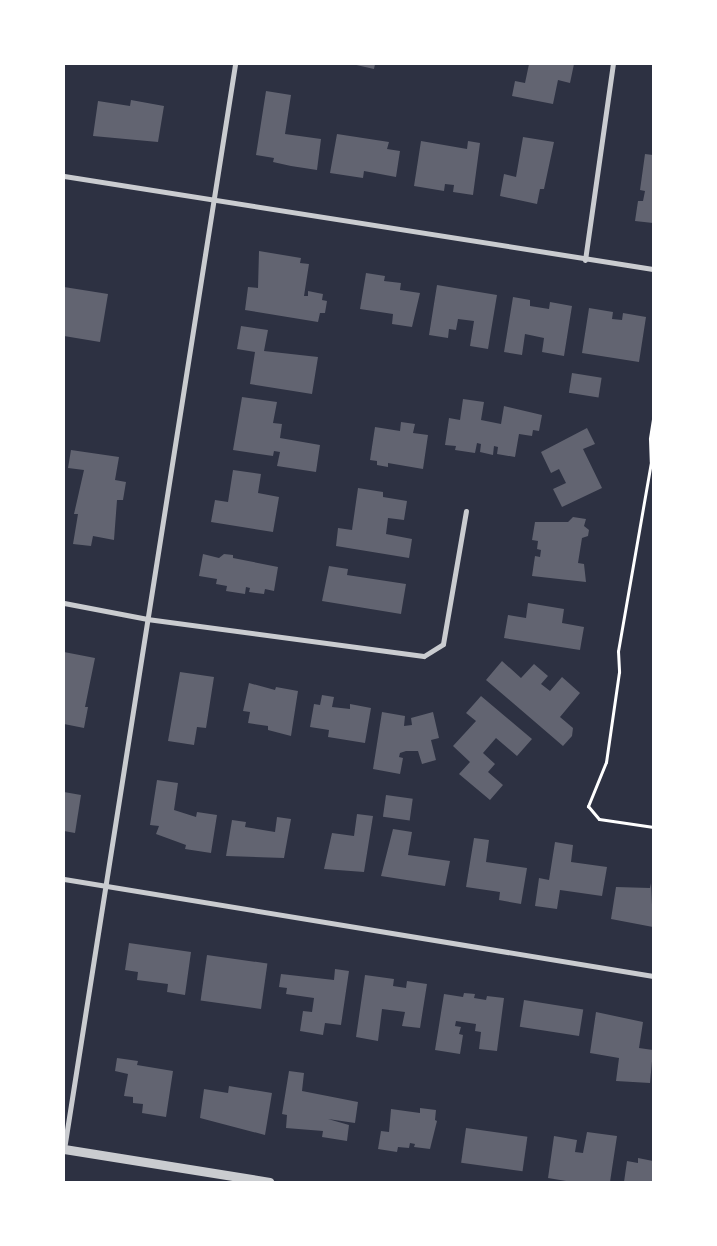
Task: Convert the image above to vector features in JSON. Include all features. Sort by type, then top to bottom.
[{"type":"street","points":[[235,64],[216,198],[147,619],[64,1149],[269,1182]]},
{"type":"street","points":[[585,260],[613,64]]},
{"type":"street","points":[[64,176],[216,198],[653,270]]},
{"type":"street","points":[[64,603],[147,619],[424,656],[443,644],[466,511]]},
{"type":"street","points":[[64,879],[653,976]]},
{"type":"path","points":[[653,419],[650,439],[651,462],[618,651],[619,672],[606,762],[588,806],[599,818],[653,827]]},
{"type":"building","points":[[352,64],[375,64],[374,69]]},
{"type":"building","points":[[529,64],[574,64],[570,83],[558,80],[553,104],[512,96],[515,81],[525,83]]},
{"type":"building","points":[[266,91],[291,95],[285,134],[321,139],[317,170],[273,162],[274,158],[256,155]]},
{"type":"building","points":[[131,100],[164,106],[158,142],[93,136],[98,101],[130,106]]},
{"type":"building","points":[[337,134],[389,142],[387,149],[400,151],[396,177],[364,171],[363,178],[330,173]]},
{"type":"building","points":[[523,137],[554,142],[544,189],[540,189],[537,204],[500,196],[504,174],[516,177]]},
{"type":"building","points":[[421,141],[467,149],[468,141],[480,143],[473,195],[453,192],[454,185],[445,184],[444,191],[414,186]]},
{"type":"building","points":[[645,154],[653,155],[653,223],[635,221],[638,201],[643,201],[645,191],[640,190]]},
{"type":"building","points":[[259,251],[301,258],[300,263],[309,264],[304,296],[308,296],[308,291],[323,294],[322,300],[327,301],[325,313],[320,313],[318,322],[245,310],[248,287],[258,288]]},
{"type":"building","points":[[366,273],[385,276],[384,281],[401,283],[400,290],[420,293],[412,327],[392,324],[393,314],[360,309]]},
{"type":"building","points":[[437,285],[497,295],[488,349],[470,346],[474,321],[458,319],[456,330],[449,329],[448,338],[429,335]]},
{"type":"building","points":[[64,287],[108,294],[100,342],[64,336]]},
{"type":"building","points":[[513,297],[530,300],[530,306],[549,309],[550,302],[572,306],[564,356],[542,352],[544,338],[525,334],[522,355],[504,352]]},
{"type":"building","points":[[589,308],[613,312],[612,319],[622,320],[623,313],[646,317],[639,362],[582,353]]},
{"type":"building","points":[[241,326],[268,330],[264,351],[318,357],[312,394],[250,384],[255,352],[237,349]]},
{"type":"building","points":[[572,373],[602,378],[599,397],[569,393]]},
{"type":"building","points":[[242,397],[277,402],[273,423],[282,424],[280,438],[320,445],[316,472],[277,466],[280,452],[274,451],[273,456],[233,450]]},
{"type":"building","points":[[463,399],[484,402],[481,420],[501,424],[504,406],[542,415],[539,431],[533,430],[532,436],[519,434],[515,457],[497,454],[498,447],[494,446],[493,455],[480,452],[481,444],[477,443],[475,453],[455,450],[456,446],[445,445],[449,418],[460,420]]},
{"type":"building","points":[[401,422],[415,424],[413,433],[428,435],[423,469],[388,463],[388,467],[377,465],[377,461],[370,460],[375,427],[400,431]]},
{"type":"building","points":[[587,428],[595,444],[583,449],[602,488],[562,507],[553,489],[566,483],[559,469],[551,473],[541,452]]},
{"type":"building","points":[[71,450],[119,457],[115,480],[126,482],[123,500],[117,500],[114,540],[93,536],[91,546],[73,544],[78,514],[74,514],[84,470],[68,468]]},
{"type":"building","points":[[233,470],[261,474],[258,493],[279,497],[273,532],[211,522],[215,500],[228,502]]},
{"type":"building","points":[[358,488],[383,492],[383,497],[407,501],[404,520],[388,518],[386,534],[412,539],[409,558],[336,546],[338,528],[352,530]]},
{"type":"building","points":[[573,517],[586,519],[584,526],[589,530],[588,536],[582,538],[578,563],[584,564],[586,582],[532,576],[535,556],[540,557],[541,550],[537,549],[538,541],[532,540],[535,522],[568,522]]},
{"type":"building","points":[[203,554],[219,558],[224,554],[233,555],[233,558],[278,567],[274,591],[265,589],[264,594],[249,592],[250,588],[246,587],[245,594],[226,591],[227,586],[216,584],[217,579],[199,576]]},
{"type":"building","points":[[329,566],[348,569],[347,575],[406,584],[401,614],[322,601]]},
{"type":"building","points":[[528,603],[564,609],[562,623],[584,627],[580,650],[504,638],[508,615],[526,618]]},
{"type":"building","points":[[64,652],[95,658],[85,707],[88,707],[84,728],[64,724]]},
{"type":"building","points":[[502,661],[521,678],[534,664],[548,676],[541,684],[550,691],[562,677],[580,693],[560,717],[573,728],[572,736],[563,746],[486,680]]},
{"type":"building","points":[[180,672],[214,677],[206,728],[197,727],[194,745],[168,741]]},
{"type":"building","points":[[249,683],[275,690],[276,687],[298,691],[291,736],[268,730],[268,726],[248,723],[250,712],[243,711]]},
{"type":"building","points":[[322,695],[334,697],[332,707],[350,709],[350,704],[371,708],[365,743],[328,737],[329,730],[310,727],[314,704],[320,705]]},
{"type":"building","points":[[481,696],[532,739],[517,756],[496,738],[483,753],[495,764],[488,772],[503,785],[490,800],[459,774],[470,762],[453,746],[476,721],[466,713]]},
{"type":"building","points":[[382,712],[405,716],[404,726],[412,725],[411,718],[433,712],[439,738],[431,740],[436,760],[422,764],[418,751],[406,751],[400,753],[399,757],[403,758],[400,774],[373,769]]},
{"type":"building","points":[[157,780],[178,783],[174,810],[196,817],[197,812],[217,815],[211,853],[185,849],[186,845],[156,834],[159,826],[150,825]]},
{"type":"building","points":[[64,792],[81,795],[75,833],[64,831]]},
{"type":"building","points":[[386,795],[413,799],[410,821],[383,817]]},
{"type":"building","points":[[357,814],[373,816],[364,872],[324,869],[332,833],[354,836]]},
{"type":"building","points":[[277,817],[291,819],[284,858],[226,856],[232,820],[246,822],[245,827],[275,832]]},
{"type":"building","points":[[393,829],[412,832],[408,855],[450,861],[445,886],[381,876]]},
{"type":"building","points":[[474,838],[489,840],[486,862],[527,868],[521,904],[499,900],[500,892],[466,887]]},
{"type":"building","points":[[555,842],[573,845],[571,862],[607,867],[602,896],[560,890],[557,909],[535,906],[539,878],[549,880]]},
{"type":"building","points":[[651,883],[653,927],[611,919],[616,887],[650,888]]},
{"type":"building","points":[[129,943],[191,952],[185,995],[167,992],[168,984],[137,980],[138,972],[125,970]]},
{"type":"building","points":[[207,955],[267,963],[261,1009],[201,1001]]},
{"type":"building","points":[[335,969],[349,971],[341,1025],[325,1023],[323,1035],[300,1031],[303,1011],[312,1012],[314,998],[286,994],[287,988],[279,987],[281,974],[334,980]]},
{"type":"building","points":[[365,975],[394,979],[393,986],[406,988],[407,981],[427,984],[420,1028],[402,1026],[405,1012],[382,1009],[378,1041],[356,1037]]},
{"type":"building","points":[[464,993],[475,994],[474,998],[486,1000],[487,996],[504,998],[497,1051],[479,1049],[481,1032],[475,1031],[476,1024],[456,1021],[455,1026],[461,1027],[459,1034],[463,1035],[460,1054],[435,1050],[444,994],[463,997]]},
{"type":"building","points":[[524,1000],[583,1009],[579,1036],[520,1027]]},
{"type":"building","points":[[596,1012],[643,1022],[639,1048],[653,1050],[650,1083],[616,1081],[619,1058],[590,1053]]},
{"type":"building","points":[[117,1058],[138,1061],[137,1065],[173,1071],[166,1117],[142,1113],[143,1104],[133,1103],[133,1097],[124,1096],[128,1074],[115,1071]]},
{"type":"building","points":[[289,1071],[304,1073],[302,1091],[358,1102],[355,1123],[328,1119],[349,1125],[347,1141],[322,1137],[323,1131],[286,1128],[287,1115],[282,1114]]},
{"type":"building","points":[[229,1086],[272,1093],[265,1135],[200,1118],[204,1089],[228,1093]]},
{"type":"building","points":[[420,1108],[436,1110],[435,1120],[437,1121],[430,1149],[414,1147],[415,1144],[410,1143],[409,1148],[398,1147],[397,1152],[378,1149],[381,1131],[389,1132],[391,1109],[420,1113]]},
{"type":"building","points":[[466,1128],[527,1137],[523,1171],[461,1163]]},
{"type":"building","points":[[587,1132],[617,1136],[610,1182],[572,1182],[548,1178],[554,1136],[577,1140],[575,1152],[583,1153]]},
{"type":"building","points":[[638,1158],[653,1161],[653,1182],[624,1182],[627,1161],[638,1163]]}]
